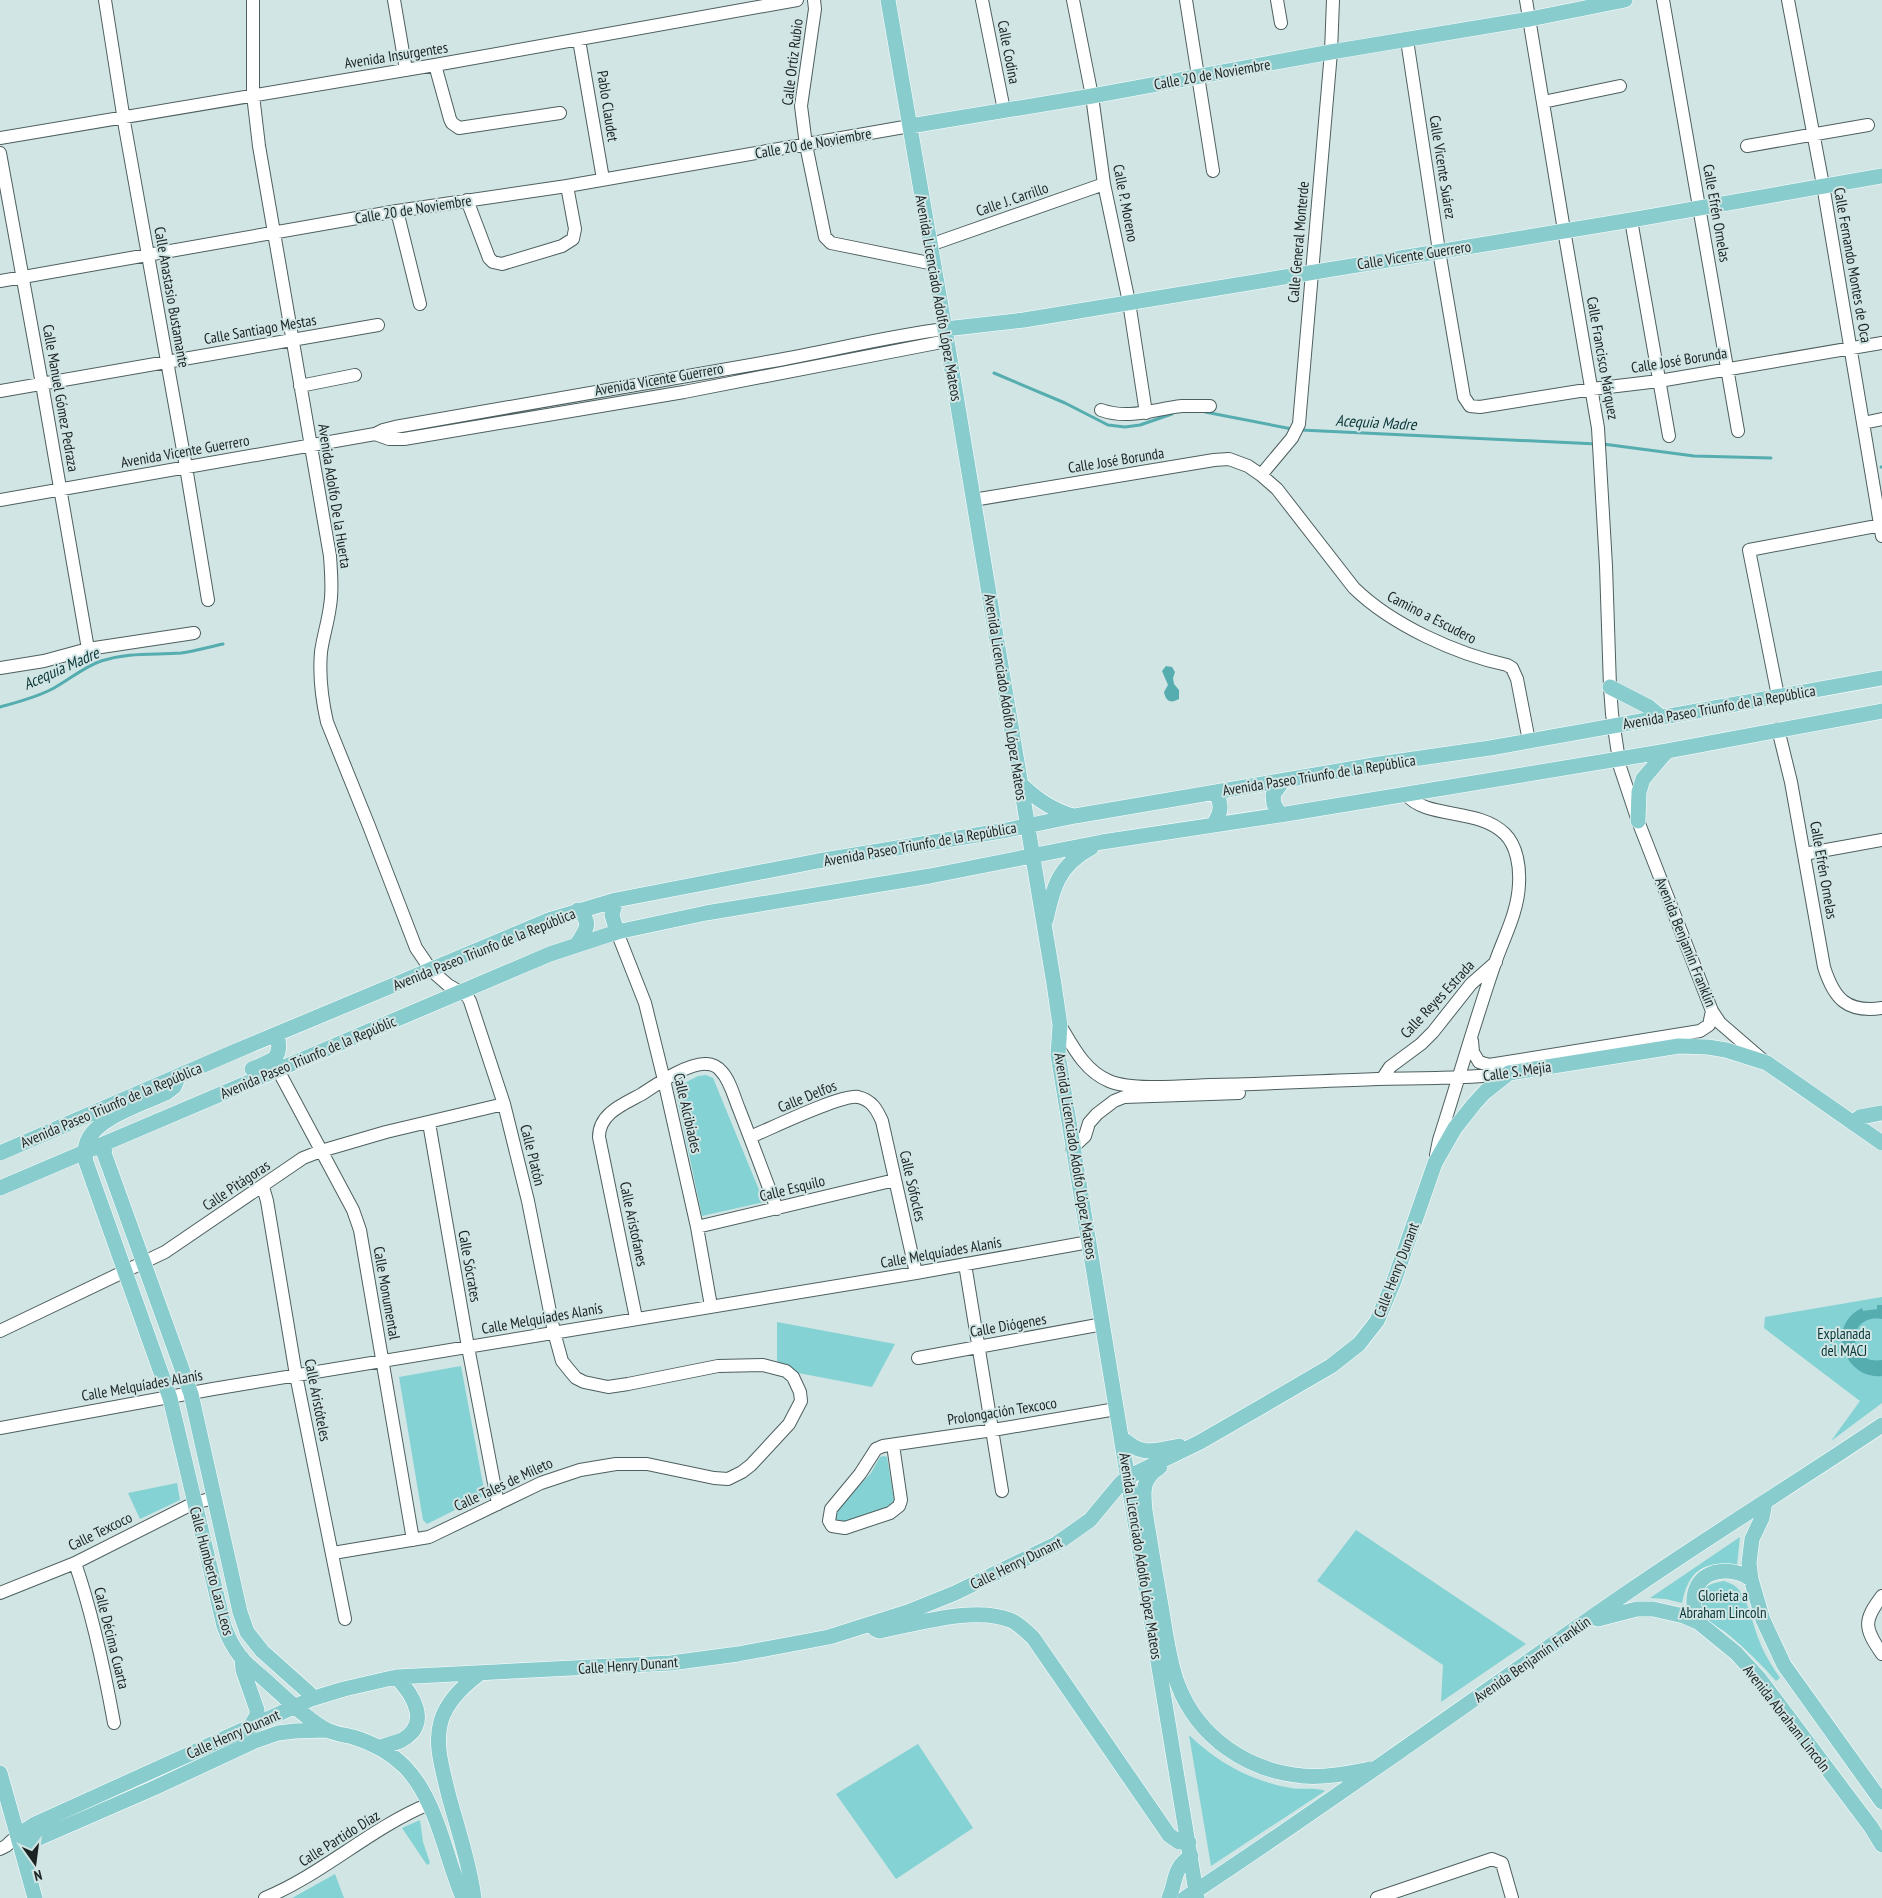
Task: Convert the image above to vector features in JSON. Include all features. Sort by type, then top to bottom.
[{"type":"main road","name":"Avenida Licenciado Adolfo López Mateos","points":[[888,0],[1045,929],[1060,1025],[1058,1054],[1072,1148],[1190,1849],[1192,1896]]},
{"type":"main road","name":"Calle 20 de Noviembre","points":[[910,126],[1530,19],[1625,0]]},
{"type":"main road","name":"Calle Vicente Guerrero","points":[[946,335],[1129,302],[1631,220],[1882,176]]},
{"type":"main road","name":"Avenida Paseo Triunfo de la República","points":[[0,1153],[549,920],[616,900],[818,861],[1215,792],[1529,741],[1660,716],[1882,678]]},
{"type":"main road","points":[[1610,687],[1649,707],[1660,716]]},
{"type":"main road","points":[[616,900],[612,915],[617,932],[706,913],[930,876],[1102,842],[1280,815],[1619,759],[1882,711]]},
{"type":"main road","points":[[1638,821],[1643,779],[1666,751]]},
{"type":"main road","points":[[1280,815],[1274,804],[1273,795],[1283,781]]},
{"type":"main road","points":[[1021,784],[1048,806],[1062,813],[1075,816]]},
{"type":"main road","points":[[1213,825],[1219,816],[1221,807],[1215,792]]},
{"type":"main road","points":[[1045,929],[1051,898],[1060,874],[1076,856],[1102,842]]},
{"type":"main road","points":[[577,944],[585,932],[587,922],[585,916],[578,910]]},
{"type":"main road","name":"Avenida Paseo Triunfo de la Repúblic","points":[[0,1188],[461,992],[577,944],[617,932]]},
{"type":"main road","points":[[232,1089],[241,1074],[274,1060],[278,1056],[280,1046],[277,1034]]},
{"type":"main road","name":"Calle S. Mejía","points":[[1509,1074],[1678,1046],[1717,1048],[1767,1063]]},
{"type":"main road","name":"Avenida Benjamín Franklin","points":[[1767,1063],[1882,1143]]},
{"type":"main road","points":[[1435,1162],[1455,1128],[1474,1104],[1485,1092],[1509,1074]]},
{"type":"main road","points":[[84,1153],[87,1141],[94,1131],[105,1122],[166,1093],[174,1087],[180,1075]]},
{"type":"main road","points":[[124,1112],[115,1120],[115,1126],[120,1131],[131,1133]]},
{"type":"main road","points":[[1852,1122],[1860,1117],[1882,1112]]},
{"type":"main road","name":"Calle Humberto Lara Leos","points":[[106,1144],[104,1153],[191,1394],[240,1612],[247,1632],[262,1652],[309,1693],[311,1699]]},
{"type":"main road","name":"Calle Humberto Lara Leos","points":[[84,1153],[170,1398],[224,1626],[229,1638],[242,1658],[296,1706],[327,1730],[380,1747],[414,1777],[430,1804],[452,1873],[463,1898]]},
{"type":"main road","name":"Calle Henry Dunant","points":[[11,1844],[35,1824],[311,1699],[361,1685],[396,1677],[630,1666],[717,1658],[812,1642],[866,1627],[956,1593],[1056,1544],[1090,1520],[1128,1477],[1196,1444],[1331,1366],[1359,1344],[1377,1321],[1394,1281],[1435,1162]]},
{"type":"main road","name":"Avenida Benjamín Franklin","points":[[1192,1896],[1630,1590],[1882,1425]]},
{"type":"main road","points":[[1121,1436],[1136,1450],[1144,1451],[1196,1444]]},
{"type":"main road","points":[[1196,1444],[1149,1476],[1145,1480],[1143,1490],[1168,1647],[1178,1685],[1189,1709],[1201,1725],[1219,1743],[1238,1755],[1281,1772],[1303,1776],[1334,1775],[1374,1768]]},
{"type":"main road","name":"Avenida Abraham Lincoln","points":[[1765,1502],[1750,1551],[1750,1579],[1763,1620],[1784,1665],[1882,1802]]},
{"type":"main road","points":[[1698,1622],[1694,1599],[1699,1583],[1704,1577],[1725,1570],[1736,1572],[1750,1579]]},
{"type":"main road","name":"Avenida Abraham Lincoln","points":[[1586,1622],[1637,1609],[1669,1612],[1698,1622],[1736,1653],[1760,1678],[1871,1827],[1882,1845]]},
{"type":"main road","points":[[866,1627],[879,1631],[977,1614],[995,1616],[1011,1621],[1024,1629],[1034,1639],[1169,1834],[1190,1849],[1175,1874],[1173,1888],[1168,1898]]},
{"type":"main road","points":[[242,1658],[243,1670],[257,1710],[257,1715],[250,1727]]},
{"type":"main road","points":[[474,1898],[441,1762],[438,1735],[441,1720],[452,1700],[464,1685],[479,1674]]},
{"type":"main road","points":[[380,1747],[404,1739],[416,1723],[417,1711],[415,1701],[396,1677]]},
{"type":"main road","name":"Calle Henry Dunant","points":[[11,1844],[154,1788],[256,1741],[295,1731],[327,1730]]},
{"type":"main road","points":[[0,1773],[11,1844],[35,1898]]},
{"type":"street","name":"Calle Anastasio Bustamante","points":[[105,0],[208,600]]},
{"type":"street","name":"Avenida Adolfo De la Huerta","points":[[253,0],[253,95],[273,233],[330,556],[332,579],[330,606],[321,665],[324,710],[327,722],[370,826],[416,948],[431,970],[448,985],[461,992]]},
{"type":"street","points":[[394,0],[406,70]]},
{"type":"street","name":"Avenida Insurgentes","points":[[0,138],[435,66],[797,0]]},
{"type":"street","name":"Calle Ortiz Rubio","points":[[814,0],[815,9],[801,97],[806,144],[825,237],[831,242],[934,264]]},
{"type":"street","name":"Calle Codina","points":[[982,0],[1004,110]]},
{"type":"street","name":"Calle P. Moreno","points":[[1074,0],[1092,96],[1104,184],[1129,302],[1146,413]]},
{"type":"street","points":[[1186,0],[1213,171]]},
{"type":"street","points":[[1277,0],[1281,23]]},
{"type":"street","name":"Calle General Monterde","points":[[1261,475],[1292,438],[1299,424],[1333,0]]},
{"type":"street","name":"Calle Francisco Márquez","points":[[1526,0],[1598,428],[1601,456],[1610,687],[1614,725]]},
{"type":"street","name":"Calle Efrén Ornelas","points":[[1663,0],[1738,432]]},
{"type":"street","name":"Calle Fernando Montes de Oca","points":[[1788,0],[1823,185],[1881,529]]},
{"type":"street","name":"Pablo Claudet","points":[[579,40],[603,178]]},
{"type":"street","name":"Calle Vicente Suárez","points":[[1407,40],[1439,252],[1464,397],[1470,406],[1480,407]]},
{"type":"street","points":[[435,66],[452,123],[459,128],[560,113]]},
{"type":"street","points":[[1543,102],[1620,86]]},
{"type":"street","points":[[1747,146],[1868,125]]},
{"type":"street","name":"Calle 20 de Noviembre","points":[[0,281],[397,211],[567,186],[603,178],[910,126]]},
{"type":"street","name":"Calle Manuel Gómez Pedraza","points":[[0,153],[88,650]]},
{"type":"street","name":"Calle J. Carrillo","points":[[930,245],[1104,184]]},
{"type":"street","points":[[467,200],[490,258],[493,262],[502,264],[562,246],[573,239],[575,229],[567,186]]},
{"type":"street","points":[[397,211],[420,304]]},
{"type":"street","points":[[1631,220],[1669,436]]},
{"type":"street","name":"Calle Santiago Mestas","points":[[0,391],[378,325]]},
{"type":"street","name":"Avenida Vicente Guerrero","points":[[0,500],[311,446],[375,434],[395,427],[604,392],[904,335],[946,335]]},
{"type":"street","name":"Calle José Borunda","points":[[1480,407],[1728,369],[1882,342]]},
{"type":"street","points":[[300,386],[355,375]]},
{"type":"street","points":[[1100,410],[1112,414],[1125,415],[1182,406],[1210,406]]},
{"type":"street","points":[[1863,423],[1882,419]]},
{"type":"street","name":"Calle José Borunda","points":[[973,500],[1214,460],[1229,459],[1248,466],[1261,475]]},
{"type":"street","name":"Camino a Escudero","points":[[1261,475],[1277,489],[1354,588],[1366,600],[1389,615],[1440,642],[1466,654],[1507,664],[1512,668],[1517,679],[1529,741]]},
{"type":"street","points":[[1778,696],[1749,550],[1881,529]]},
{"type":"street","points":[[0,668],[44,661],[88,650],[194,633]]},
{"type":"street","name":"Avenida Benjamín Franklin","points":[[1614,725],[1619,759],[1638,821],[1712,1011],[1720,1023],[1767,1063]]},
{"type":"street","name":"Calle Efrén Ornelas","points":[[1778,729],[1791,782],[1828,982],[1835,994],[1843,1002],[1853,1007],[1863,1010],[1882,1008]]},
{"type":"street","name":"Calle Henry Dunant","points":[[1406,794],[1421,806],[1482,820],[1496,827],[1509,839],[1520,870],[1520,884],[1511,925],[1496,962],[1471,1038],[1439,1140],[1435,1162]]},
{"type":"street","points":[[1804,854],[1882,840]]},
{"type":"street","name":"Calle Alcibíades","points":[[617,932],[639,985],[664,1080],[711,1306]]},
{"type":"street","name":"Calle Reyes Estrada","points":[[1382,1079],[1390,1067],[1421,1044],[1433,1032],[1471,984],[1496,962]]},
{"type":"street","name":"Calle Platón","points":[[461,992],[470,1001],[504,1104],[528,1202],[554,1332]]},
{"type":"street","points":[[1471,1038],[1475,1057],[1479,1062],[1489,1064],[1700,1031],[1709,1025],[1712,1011]]},
{"type":"street","name":"Calle S. Mejía","points":[[1060,1025],[1077,1054],[1084,1062],[1098,1075],[1119,1085],[1263,1084],[1459,1078],[1509,1074]]},
{"type":"street","points":[[664,1080],[700,1064],[707,1064],[721,1070],[733,1094],[777,1209]]},
{"type":"street","name":"Calle Monumental","points":[[278,1070],[353,1210],[360,1230],[413,1540]]},
{"type":"street","name":"Calle Aristofanes","points":[[636,1318],[599,1130],[602,1123],[612,1112],[664,1080]]},
{"type":"street","name":"Calle S. Mejía","points":[[1072,1148],[1084,1136],[1089,1123],[1114,1100],[1124,1097],[1244,1093],[1252,1092],[1263,1084]]},
{"type":"street","name":"Calle Delfos","points":[[750,1137],[841,1099],[859,1098],[876,1107]]},
{"type":"street","name":"Calle Pitágoras","points":[[0,1331],[165,1252],[303,1158],[386,1132],[504,1104]]},
{"type":"street","name":"Calle Sófocles","points":[[876,1107],[882,1121],[916,1273]]},
{"type":"street","name":"Calle Sócrates","points":[[429,1123],[468,1347],[498,1504]]},
{"type":"street","name":"Calle Esquilo","points":[[696,1227],[895,1180]]},
{"type":"street","name":"Calle Aristóteles","points":[[263,1187],[267,1201],[296,1375],[344,1619]]},
{"type":"street","name":"Calle Melquíades Alanís","points":[[0,1428],[296,1375],[916,1273],[1089,1242]]},
{"type":"street","points":[[965,1264],[1002,1491]]},
{"type":"street","name":"Calle Diógenes","points":[[918,1358],[1103,1324]]},
{"type":"street","name":"Calle Tales de Mileto","points":[[332,1553],[429,1537],[559,1475],[580,1470],[616,1464],[647,1464],[714,1478],[728,1479],[751,1465],[789,1424],[801,1402],[800,1392],[793,1378],[780,1369],[763,1365],[718,1366],[608,1387],[584,1382],[576,1378],[562,1360],[554,1332]]},
{"type":"street","name":"Prolongación Texcoco","points":[[893,1444],[901,1500],[900,1506],[890,1513],[845,1528],[832,1526],[829,1521],[831,1509],[860,1474],[876,1449],[883,1446],[893,1444],[993,1430],[1116,1408]]},
{"type":"street","name":"Calle Texcoco","points":[[0,1593],[75,1562],[194,1503],[214,1498]]},
{"type":"street","name":"Calle Décima Cuarta","points":[[75,1562],[86,1595],[104,1666],[114,1723]]},
{"type":"street","points":[[1882,1596],[1871,1610],[1867,1626],[1869,1634],[1882,1654]]},
{"type":"street","name":"Calle Partido Díaz","points":[[264,1898],[278,1895],[396,1821],[430,1804]]},
{"type":"street","points":[[1382,1897],[1492,1859],[1502,1863],[1512,1898]]},
{"type":"green space","points":[[706,1075],[713,1078],[764,1202],[702,1216],[675,1088],[698,1076]]},
{"type":"green space","name":"Explanada del MACJ","points":[[1882,1297],[1882,1403],[1831,1441],[1860,1401],[1764,1328],[1765,1317]]},
{"type":"green space","points":[[777,1322],[895,1344],[872,1387],[798,1373],[777,1361]]},
{"type":"green space","points":[[461,1366],[485,1495],[427,1524],[423,1520],[399,1377]]},
{"type":"green space","points":[[880,1457],[887,1457],[894,1500],[890,1506],[840,1524],[836,1521],[835,1517],[837,1510],[871,1473]]},
{"type":"green space","points":[[177,1483],[180,1500],[140,1519],[128,1493]]},
{"type":"green space","points":[[1356,1530],[1526,1644],[1441,1702],[1443,1665],[1317,1581]]},
{"type":"green space","name":"Glorieta a Abraham Lincoln","points":[[1740,1537],[1737,1565],[1715,1565],[1699,1570],[1689,1583],[1682,1603],[1650,1598]]},
{"type":"green space","name":"Glorieta a Abraham Lincoln","points":[[1724,1581],[1736,1587],[1742,1593],[1761,1645],[1780,1678],[1776,1681],[1747,1651],[1709,1621],[1704,1614],[1701,1599],[1704,1590],[1709,1585]]},
{"type":"green space","points":[[1189,1735],[1223,1762],[1249,1776],[1291,1788],[1325,1791],[1211,1866]]},
{"type":"green space","points":[[918,1744],[973,1828],[896,1879],[836,1794]]},
{"type":"green space","points":[[420,1820],[423,1842],[430,1863],[427,1865],[402,1828]]},
{"type":"green space","points":[[335,1874],[344,1898],[292,1898]]},
{"type":"shaded area","points":[[1166,666],[1172,667],[1175,672],[1174,684],[1179,690],[1179,699],[1173,701],[1166,698],[1164,692],[1168,685],[1162,671]]},
{"type":"shaded area","points":[[1877,1305],[1882,1305],[1882,1319],[1870,1319],[1861,1324],[1855,1340],[1857,1348],[1862,1355],[1870,1360],[1882,1360],[1882,1376],[1869,1375],[1849,1361],[1844,1350],[1842,1338],[1844,1326],[1851,1316],[1862,1308],[1863,1311],[1877,1309]]},
{"type":"waterway","name":"Acequia Madre","points":[[994,373],[1065,403],[1108,425],[1125,427],[1140,425],[1172,414]]},
{"type":"waterway","name":"Acequia Madre","points":[[1205,412],[1292,429]]},
{"type":"waterway","name":"Acequia Madre","points":[[1301,430],[1597,444]]},
{"type":"waterway","name":"Acequia Madre","points":[[1603,444],[1694,456],[1771,458]]},
{"type":"waterway","name":"Acequia Madre","points":[[0,707],[48,691],[83,670],[111,658],[131,655],[181,653],[223,644]]}]
